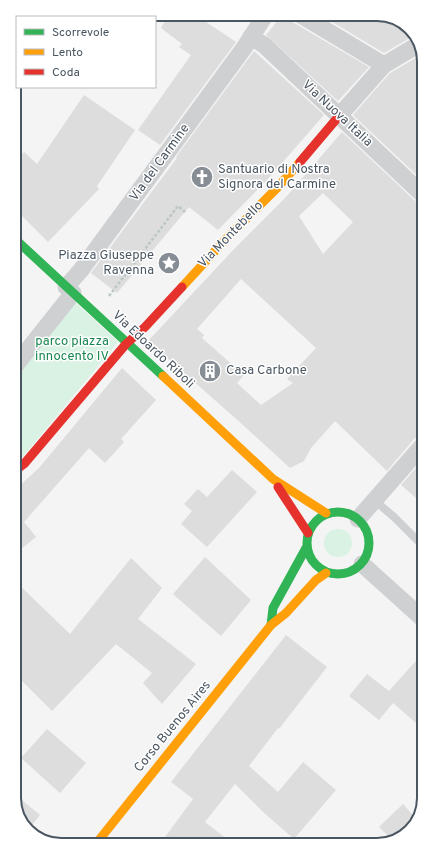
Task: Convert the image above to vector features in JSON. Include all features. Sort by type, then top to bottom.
[{"type":"street","name":"Via del Carmine","points":[[21,359],[70,290],[81,270],[221,80],[261,21]]},
{"type":"street","points":[[311,21],[384,65]]},
{"type":"street","name":"Via Nuova Italia","points":[[251,37],[264,45],[417,189]]},
{"type":"street","name":"Via Montebello","points":[[21,466],[126,344],[145,328],[228,237],[277,188],[384,65],[414,46]]},
{"type":"street","name":"Via Edoardo Riboli","points":[[21,245],[126,344],[273,479],[326,514]]},
{"type":"street","points":[[358,519],[417,452]]},
{"type":"street","name":"Via Edoardo Riboli","points":[[273,479],[308,532]]},
{"type":"street","points":[[337,511],[348,513],[358,519],[366,529],[370,541],[368,553],[362,564],[352,572],[340,575],[326,572],[316,566],[309,556],[306,543],[308,532],[316,520],[326,514],[337,511]]},
{"type":"street","name":"Corso Buenos Aires","points":[[271,625],[273,608],[306,548]]},
{"type":"street","points":[[362,564],[417,614]]},
{"type":"street","name":"Corso Buenos Aires","points":[[100,838],[271,625],[286,613],[316,580],[326,572]]},
{"type":"lane","points":[[374,500],[417,540]]},
{"type":"path","points":[[113,290],[178,206],[185,212]]},
{"type":"green space","name":"parco piazza innocento IV","points":[[74,301],[118,342],[21,459],[21,367]]},
{"type":"green space","points":[[338,529],[348,533],[352,543],[348,553],[338,557],[328,553],[324,543],[328,533]]},
{"type":"building","points":[[165,21],[204,21],[236,42],[160,145],[138,130],[191,55],[179,47],[182,44],[161,28]]},
{"type":"building","points":[[277,21],[292,21],[369,67],[338,101],[266,35]]},
{"type":"building","points":[[331,21],[380,21],[395,25],[409,36],[410,38],[384,53]]},
{"type":"building","points":[[254,51],[324,115],[268,179],[218,230],[189,207],[117,293],[91,273],[177,158],[176,157]]},
{"type":"building","points":[[417,58],[417,175],[353,115],[390,73]]},
{"type":"building","points":[[84,95],[135,130],[97,186],[99,189],[48,242],[21,215],[21,156],[24,152],[37,164]]},
{"type":"building","points":[[342,132],[417,201],[417,438],[414,439],[387,471],[335,421],[311,448],[304,461],[290,468],[148,341],[237,246],[286,197]],"holes":[[[323,193],[353,222],[323,254],[299,216]],[[241,279],[316,348],[287,379],[293,383],[261,405],[237,383],[244,375],[202,338],[204,335],[197,329]]]},
{"type":"building","points":[[122,368],[156,400],[121,439],[124,442],[105,463],[89,448],[24,522],[36,537],[21,549],[21,484],[39,468]]},
{"type":"building","points":[[417,467],[417,499],[401,485]]},
{"type":"building","points":[[232,470],[257,492],[207,547],[181,524],[192,511],[184,504],[198,489],[207,497]]},
{"type":"building","points":[[205,557],[251,600],[221,636],[173,594]]},
{"type":"building","points":[[131,558],[162,588],[138,619],[196,664],[162,704],[143,683],[152,673],[116,644],[52,711],[21,680],[21,587],[70,634]]},
{"type":"building","points":[[286,635],[327,667],[249,766],[278,792],[303,762],[336,790],[295,838],[293,838],[262,811],[235,784],[205,822],[226,838],[164,838],[193,799],[171,782]]},
{"type":"building","points":[[417,660],[417,724],[393,703],[379,720],[349,696],[367,674],[389,691]]},
{"type":"building","points":[[47,729],[86,763],[60,793],[21,758]]},
{"type":"building","points":[[21,799],[40,815],[32,825],[29,823],[24,814]]},
{"type":"building","points":[[403,804],[413,816],[404,828],[393,835],[388,836],[379,827]]},
{"type":"traffic: fast","points":[[21,245],[163,376]]},
{"type":"traffic: fast","points":[[332,512],[344,512],[360,521],[367,531],[369,543],[367,555],[360,565],[344,574],[332,574],[321,569],[312,560],[307,549],[307,537],[312,526],[321,517],[332,512]]},
{"type":"traffic: fast","points":[[271,625],[273,608],[306,548]]},
{"type":"traffic: slow","points":[[182,287],[300,162]]},
{"type":"traffic: slow","points":[[163,376],[273,479],[326,513]]},
{"type":"traffic: slow","points":[[101,838],[271,625],[286,613],[316,580],[326,573]]},
{"type":"traffic: jam","points":[[300,162],[339,116]]},
{"type":"traffic: jam","points":[[21,466],[126,344],[145,327],[182,287]]},
{"type":"traffic: jam","points":[[278,487],[308,533]]},
{"type":"place","name":"Santuario di Nostra Signora del Carmine","points":[[202,177]]},
{"type":"place","name":"Piazza Giuseppe Ravenna","points":[[169,263]]},
{"type":"place","name":"Casa Carbone","points":[[210,371]]}]
